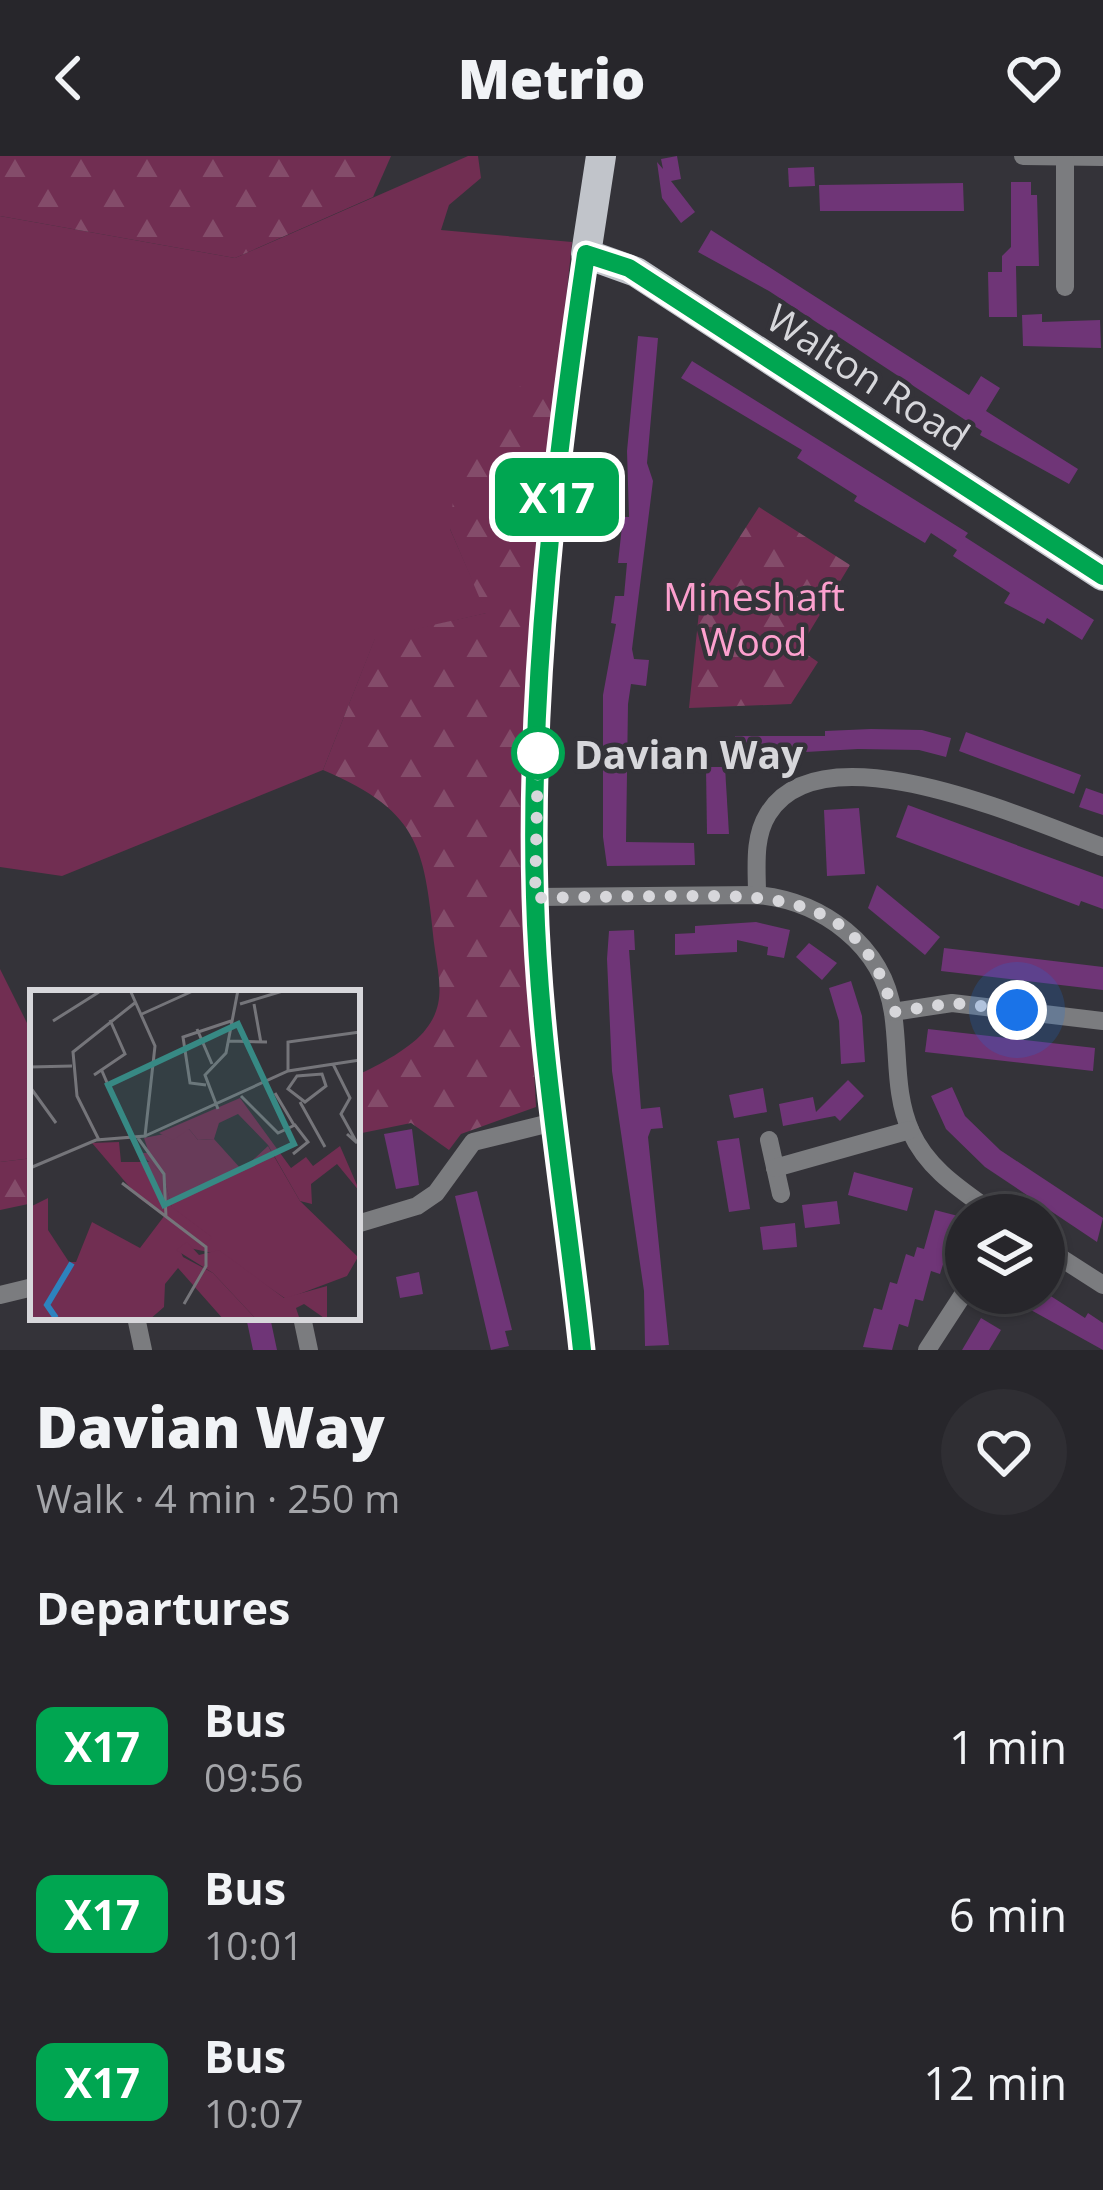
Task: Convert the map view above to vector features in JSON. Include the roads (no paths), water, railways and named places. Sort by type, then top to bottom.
[{"type":"main road","points":[[586,254],[601,156]]},
{"type":"main road","name":"Walton Road","points":[[586,254],[629,268],[1103,576]]},
{"type":"street","points":[[1022,156],[1103,158]]},
{"type":"street","points":[[1065,158],[1066,286]]},
{"type":"street","points":[[582,1350],[554,1122],[535,898],[540,690],[586,254]]},
{"type":"street","points":[[757,895],[762,825],[784,796],[816,782],[907,781],[940,788],[1103,847]]},
{"type":"street","points":[[535,898],[757,895],[816,910],[858,941],[881,974],[893,1012],[901,1102],[910,1130],[926,1158],[970,1194]]},
{"type":"street","points":[[893,1012],[952,1003],[1103,1021]]},
{"type":"street","points":[[360,1223],[396,1215],[436,1193],[473,1142],[554,1122]]},
{"type":"street","points":[[775,1168],[910,1130]]},
{"type":"street","points":[[769,1140],[781,1194]]},
{"type":"street","points":[[1065,1261],[1103,1285]]},
{"type":"street","points":[[0,1295],[30,1288]]},
{"type":"street","points":[[927,1350],[950,1314]]},
{"type":"street","points":[[137,1320],[143,1350]]},
{"type":"street","points":[[303,1320],[309,1350]]},
{"type":"place","name":"Davian Way","points":[[538,753]]},
{"type":"park label","name":"Mineshaft Wood","points":[[754,618]]}]
